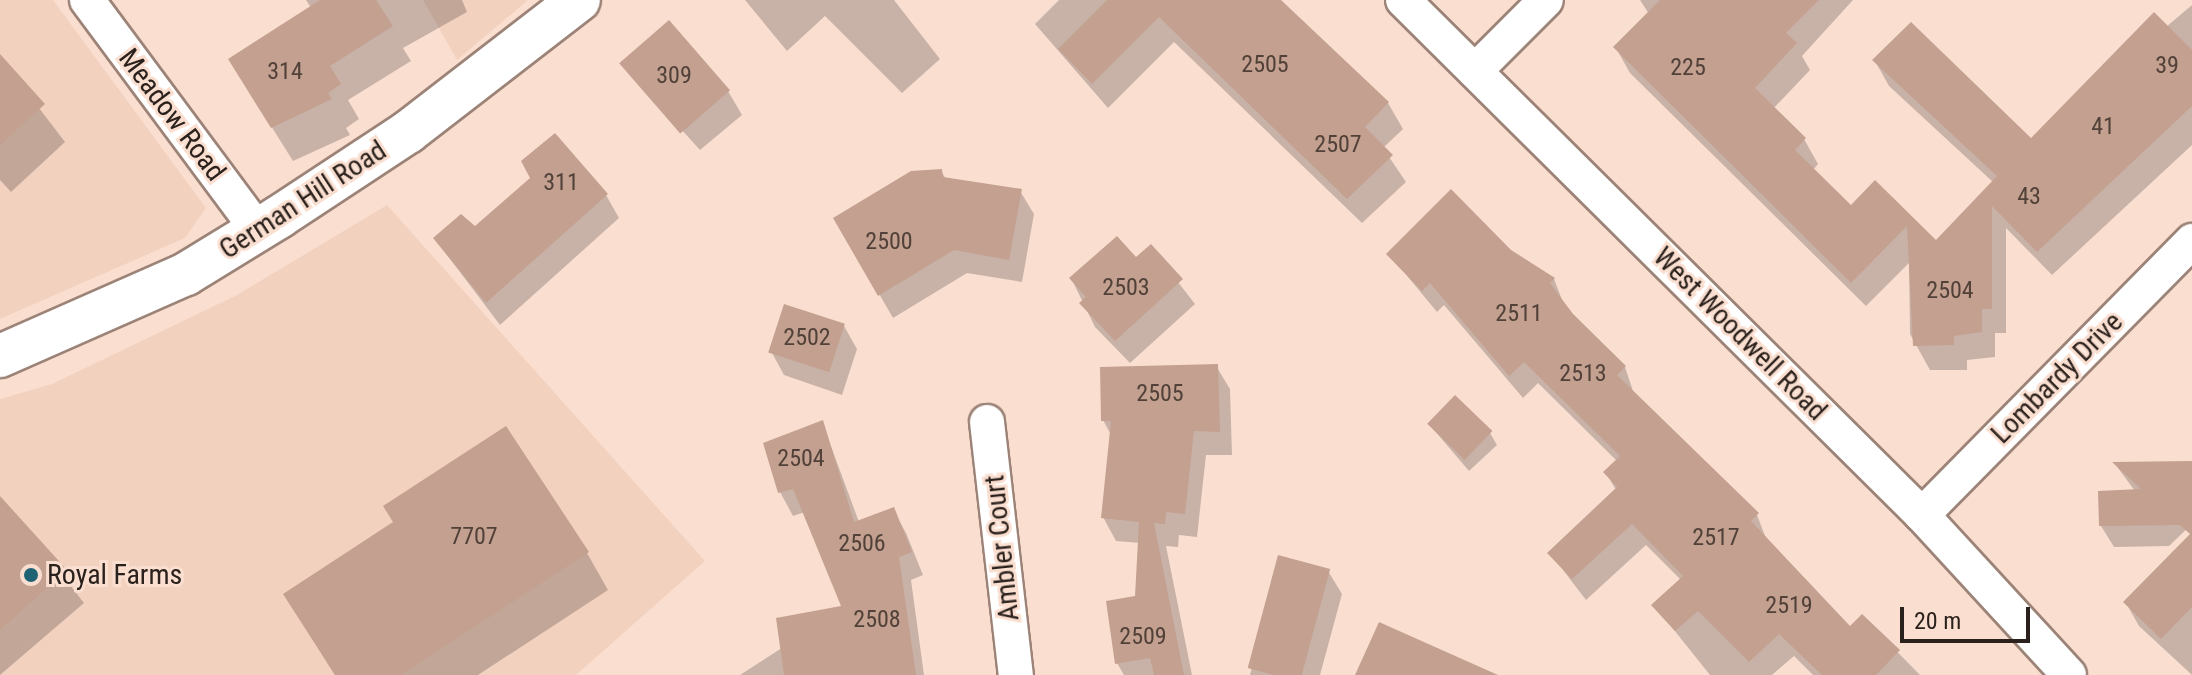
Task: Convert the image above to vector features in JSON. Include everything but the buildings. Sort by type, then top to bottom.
[{"type":"street","name":"Meadow Road","points":[[87,0],[258,230]]},
{"type":"street","name":"German Hill Road","points":[[0,356],[120,306],[258,230],[408,132],[579,0]]},
{"type":"street","name":"West Woodwell Road","points":[[1403,0],[1922,515],[2069,675]]},
{"type":"street","points":[[1475,71],[1546,0]]},
{"type":"street","name":"Lombardy Drive","points":[[1922,515],[2192,241]]},
{"type":"street","name":"Ambler Court","points":[[987,422],[1016,675]]},
{"type":"shaded area","points":[[0,0],[53,0],[206,208],[185,238],[0,319]]},
{"type":"shaded area","points":[[423,0],[528,0],[457,60]]},
{"type":"shaded area","points":[[387,205],[705,561],[576,675],[0,675],[0,399],[52,384],[237,295]]},
{"type":"place","name":"Royal Farms","points":[[31,575]]}]
